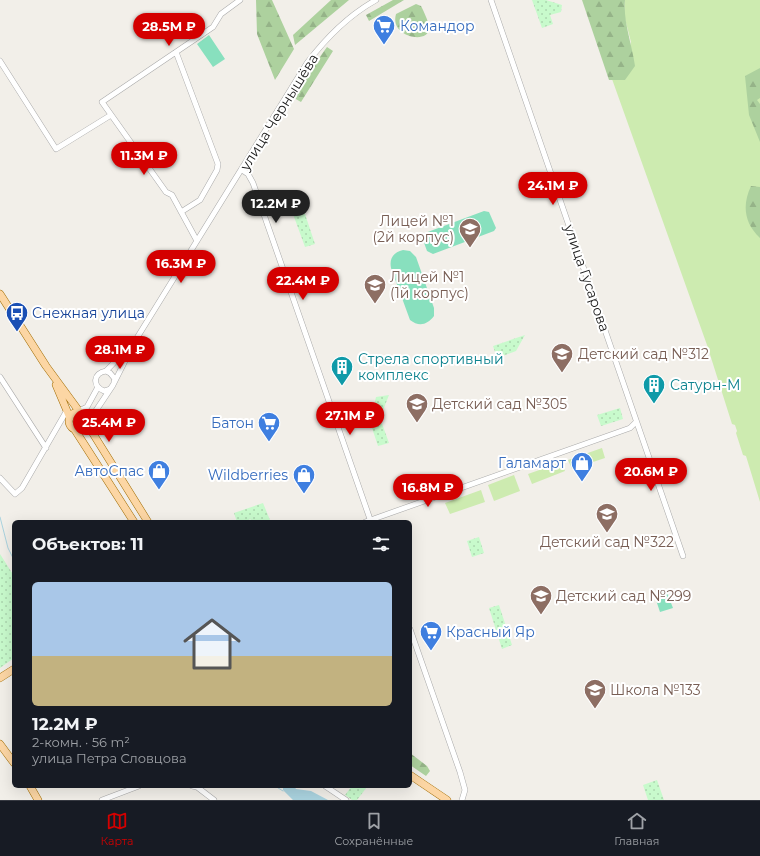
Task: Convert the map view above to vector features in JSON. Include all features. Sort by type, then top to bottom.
[{"type":"main road","points":[[0,296],[46,366],[79,411],[86,416],[87,424],[147,520]]},
{"type":"main road","points":[[46,366],[59,391],[71,426],[76,430],[133,520]]},
{"type":"main road","points":[[68,415],[79,411]]},
{"type":"main road","points":[[76,430],[84,428],[87,424]]},
{"type":"main road","points":[[0,678],[12,670]]},
{"type":"main road","points":[[0,744],[12,760]]},
{"type":"main road","points":[[412,776],[446,800]]},
{"type":"main road","points":[[31,788],[38,800]]},
{"type":"street","points":[[197,242],[172,195],[166,192],[102,102],[214,27],[221,14],[240,0]]},
{"type":"street","name":"улица Чернышёва","points":[[87,424],[113,385],[135,341],[307,63],[320,45],[335,30],[376,0]]},
{"type":"street","name":"улица Гусарова","points":[[491,0],[683,556]]},
{"type":"street","points":[[176,52],[218,164],[214,176],[200,200],[181,212]]},
{"type":"street","points":[[0,61],[56,149],[111,115]]},
{"type":"street","points":[[242,170],[248,174],[253,183],[369,520]]},
{"type":"street","name":"улица Чернышёва","points":[[79,411],[87,407],[98,387],[96,382],[97,376],[106,371],[135,341]]},
{"type":"street","points":[[98,387],[107,391],[113,385],[114,377],[106,371]]},
{"type":"street","points":[[0,377],[46,448]]},
{"type":"street","points":[[0,478],[15,494],[22,488],[68,415]]},
{"type":"street","points":[[372,520],[630,428],[636,422]]},
{"type":"street","points":[[412,635],[460,772],[465,790],[462,800]]},
{"type":"street","points":[[102,800],[134,788]]},
{"type":"street","points":[[198,788],[214,800]]},
{"type":"street","points":[[328,788],[346,800]]},
{"type":"green space","points":[[256,0],[272,0],[294,49],[275,80],[257,34]]},
{"type":"green space","points":[[331,0],[349,0],[295,45],[293,35]]},
{"type":"green space","points":[[393,0],[404,0],[369,21],[366,15]]},
{"type":"green space","points":[[532,0],[546,0],[562,5],[561,12],[550,15],[553,24],[542,28]]},
{"type":"green space","points":[[582,0],[625,0],[626,25],[635,66],[625,80],[609,80]]},
{"type":"green space","points":[[625,0],[760,0],[760,502],[746,456],[743,455],[735,425],[732,424],[707,345],[612,79],[625,80],[631,42],[624,15]]},
{"type":"green space","points":[[416,4],[421,6],[429,27],[428,33],[424,36],[418,37],[404,33],[398,29],[395,22],[396,14]]},
{"type":"green space","points":[[209,35],[225,59],[213,67],[197,44]]},
{"type":"green space","points":[[327,47],[333,51],[301,102],[294,98],[309,72]]},
{"type":"green space","points":[[760,68],[760,98],[757,100],[760,104],[760,142],[749,115],[745,76]]},
{"type":"green space","points":[[751,186],[760,187],[760,238],[751,226],[746,214],[746,200]]},
{"type":"green space","points":[[300,199],[315,244],[305,247],[289,203]]},
{"type":"green space","points":[[484,211],[489,212],[496,228],[494,231],[433,254],[427,251],[423,240],[425,233]]},
{"type":"green space","points":[[403,250],[410,251],[416,257],[434,308],[434,316],[423,324],[417,324],[410,320],[391,268],[393,256],[397,252]]},
{"type":"green space","points":[[525,335],[516,351],[497,358],[493,346]]},
{"type":"green space","points":[[389,395],[380,418],[389,443],[378,446],[370,422],[376,397]]},
{"type":"green space","points":[[620,408],[623,419],[601,426],[597,415]]},
{"type":"green space","points":[[602,448],[605,458],[572,469],[568,460]]},
{"type":"green space","points":[[562,462],[565,471],[532,484],[528,474]]},
{"type":"green space","points":[[514,475],[520,491],[494,501],[488,485]]},
{"type":"green space","points":[[481,490],[485,502],[450,514],[445,503]]},
{"type":"green space","points":[[263,503],[270,520],[236,520],[234,513]]},
{"type":"green space","points":[[479,537],[484,553],[472,557],[467,541]]},
{"type":"green space","points":[[0,554],[12,573],[12,659],[0,668]]},
{"type":"green space","points":[[666,590],[673,608],[660,612],[654,594]]},
{"type":"green space","points":[[499,605],[512,645],[502,649],[489,608]]},
{"type":"green space","points":[[412,755],[427,766],[430,771],[426,776],[412,766]]},
{"type":"green space","points":[[657,780],[664,800],[648,800],[643,785]]},
{"type":"green space","points":[[350,788],[366,788],[357,800],[352,800],[345,795]]},
{"type":"water","points":[[283,788],[295,788],[311,791],[328,800],[293,800],[283,790]]},
{"type":"waterway","points":[[0,517],[8,548],[12,556]]},
{"type":"waterway","points":[[278,788],[283,791]]},
{"type":"place","name":"Командор","points":[[384,46]]},
{"type":"place","name":"Лицей №1 (2й корпус)","points":[[470,248]]},
{"type":"place","name":"Лицей №1 (1й корпус)","points":[[375,304]]},
{"type":"place","name":"Снежная улица","points":[[17,332]]},
{"type":"place","name":"Детский сад №312","points":[[562,374]]},
{"type":"place","name":"Стрела спортивный комплекс","points":[[342,386]]},
{"type":"place","name":"Сатурн-М","points":[[654,404]]},
{"type":"place","name":"Детский сад №305","points":[[417,424]]},
{"type":"place","name":"Батон","points":[[269,442]]},
{"type":"place","name":"Галамарт","points":[[582,482]]},
{"type":"place","name":"АвтоСпас","points":[[159,490]]},
{"type":"place","name":"Wildberries","points":[[304,494]]},
{"type":"place","name":"Детский сад №322","points":[[607,534]]},
{"type":"place","name":"Детский сад №299","points":[[541,616]]},
{"type":"place","name":"Красный Яр","points":[[431,652]]},
{"type":"place","name":"Школа №133","points":[[595,710]]}]
